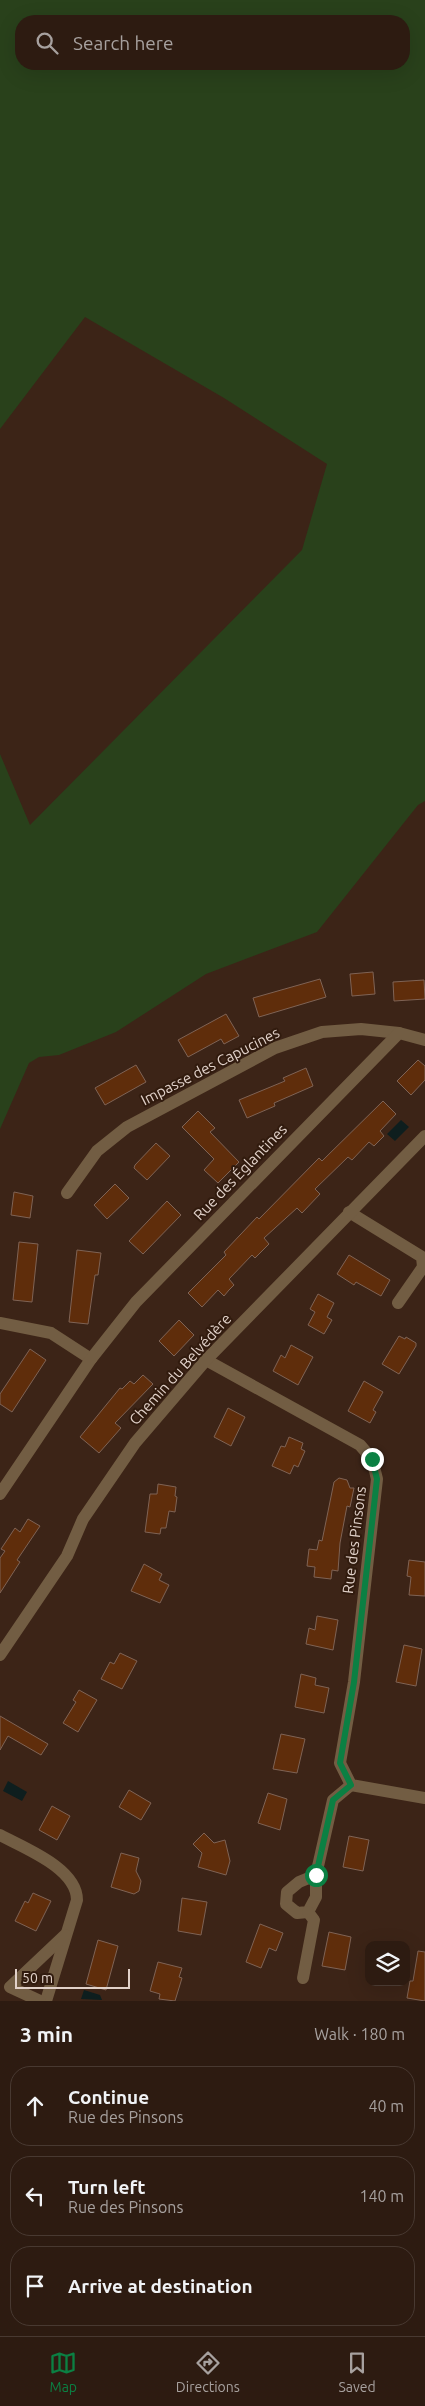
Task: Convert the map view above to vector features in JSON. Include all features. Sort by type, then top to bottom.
[{"type":"street","name":"Impasse des Capucines","points":[[67,1193],[97,1151],[126,1127],[275,1048],[322,1032],[362,1029],[399,1033]]},
{"type":"street","points":[[399,1033],[425,1040]]},
{"type":"street","name":"Rue des Églantines","points":[[0,1494],[91,1359],[136,1302],[399,1033]]},
{"type":"street","name":"Chemin du Belvédère","points":[[0,1655],[67,1556],[83,1519],[135,1443],[206,1360],[425,1136]]},
{"type":"street","points":[[349,1212],[422,1257],[423,1267],[398,1303]]},
{"type":"street","points":[[0,1323],[51,1333],[91,1359]]},
{"type":"street","name":"Rue des Pinsons","points":[[206,1360],[360,1445],[372,1459],[377,1479],[354,1682],[340,1763],[351,1785]]},
{"type":"street","points":[[308,1912],[316,1897],[316,1875],[333,1800],[351,1785],[425,1798]]},
{"type":"street","points":[[0,1835],[56,1866],[77,1890],[77,1900],[46,2001]]},
{"type":"street","points":[[308,1912],[297,1913],[286,1904],[287,1892],[299,1882],[316,1875]]},
{"type":"street","points":[[303,1978],[314,1920],[308,1912]]},
{"type":"street","points":[[40,2001],[10,1987],[66,1934]]},
{"type":"green space","points":[[0,0],[425,0],[425,801],[418,805],[317,932],[206,974],[116,1032],[59,1055],[39,1057],[29,1063],[0,1129],[0,754],[30,825],[302,550],[327,464],[224,398],[85,317],[0,429]]},
{"type":"shaded area","points":[[401,1120],[409,1127],[395,1141],[387,1134]]},
{"type":"shaded area","points":[[8,1781],[27,1792],[22,1801],[3,1791]]},
{"type":"shaded area","points":[[84,1990],[100,1995],[102,2000],[81,1999]]},
{"type":"building","points":[[373,972],[375,994],[352,996],[350,974]]},
{"type":"building","points":[[320,979],[326,997],[259,1017],[253,998]]},
{"type":"building","points":[[424,980],[425,999],[394,1001],[393,982]]},
{"type":"building","points":[[226,1014],[239,1036],[224,1044],[221,1039],[188,1057],[178,1040]]},
{"type":"building","points":[[418,1060],[425,1066],[425,1080],[411,1095],[397,1081]]},
{"type":"building","points":[[136,1065],[146,1082],[105,1105],[95,1088]]},
{"type":"building","points":[[306,1068],[313,1086],[274,1103],[275,1106],[247,1118],[239,1100],[285,1081],[283,1078]]},
{"type":"building","points":[[383,1101],[396,1114],[380,1131],[384,1136],[374,1146],[369,1142],[352,1160],[348,1157],[315,1189],[320,1194],[302,1213],[297,1208],[264,1238],[269,1244],[255,1258],[252,1255],[229,1279],[234,1285],[224,1296],[218,1290],[202,1307],[188,1293],[226,1255],[224,1252],[257,1217],[259,1219],[319,1158],[322,1161]]},
{"type":"building","points":[[198,1111],[215,1128],[210,1132],[239,1162],[218,1183],[204,1170],[214,1159],[182,1127]]},
{"type":"building","points":[[156,1143],[170,1156],[147,1180],[134,1168]]},
{"type":"building","points":[[115,1184],[129,1198],[107,1219],[94,1205]]},
{"type":"building","points":[[14,1192],[33,1196],[30,1218],[11,1215]]},
{"type":"building","points":[[167,1201],[181,1215],[143,1254],[129,1241]]},
{"type":"building","points":[[19,1242],[38,1244],[32,1302],[13,1300]]},
{"type":"building","points":[[77,1250],[101,1253],[98,1275],[95,1275],[88,1324],[69,1322]]},
{"type":"building","points":[[349,1255],[390,1280],[381,1296],[356,1282],[354,1285],[337,1274]]},
{"type":"building","points":[[318,1294],[334,1303],[327,1317],[332,1320],[324,1334],[308,1325],[315,1312],[310,1309]]},
{"type":"building","points":[[179,1320],[194,1335],[174,1356],[159,1341]]},
{"type":"building","points":[[399,1336],[405,1339],[406,1337],[416,1343],[416,1346],[399,1374],[382,1364]]},
{"type":"building","points":[[291,1345],[313,1357],[298,1385],[273,1371],[281,1355],[285,1358]]},
{"type":"building","points":[[30,1349],[46,1360],[12,1412],[0,1404],[0,1394]]},
{"type":"building","points":[[143,1375],[153,1384],[115,1423],[121,1428],[99,1453],[80,1437],[120,1388],[122,1389],[130,1381],[134,1384]]},
{"type":"building","points":[[364,1381],[383,1392],[373,1410],[376,1412],[370,1423],[348,1411]]},
{"type":"building","points":[[228,1408],[245,1417],[231,1446],[214,1437]]},
{"type":"building","points":[[289,1437],[303,1443],[301,1449],[305,1451],[298,1467],[294,1465],[290,1474],[272,1466],[281,1446],[285,1447]]},
{"type":"building","points":[[339,1478],[347,1480],[350,1488],[354,1488],[350,1507],[347,1506],[340,1543],[338,1571],[332,1570],[331,1579],[314,1577],[315,1567],[307,1566],[309,1549],[317,1550],[319,1540],[322,1541],[334,1482]]},
{"type":"building","points":[[158,1484],[176,1487],[175,1496],[177,1497],[175,1512],[169,1511],[166,1528],[161,1528],[160,1534],[145,1532],[150,1494],[157,1494]]},
{"type":"building","points":[[28,1519],[40,1526],[17,1560],[20,1562],[0,1593],[0,1558],[5,1551],[1,1549],[15,1528],[20,1532]]},
{"type":"building","points":[[409,1560],[425,1562],[425,1596],[409,1595],[411,1577],[407,1576]]},
{"type":"building","points":[[144,1564],[162,1574],[159,1580],[169,1585],[160,1603],[131,1591]]},
{"type":"building","points":[[317,1616],[338,1620],[333,1650],[306,1644],[309,1628],[315,1630]]},
{"type":"building","points":[[404,1645],[422,1649],[416,1686],[396,1682]]},
{"type":"building","points":[[120,1653],[137,1661],[122,1689],[101,1679],[110,1662],[114,1664]]},
{"type":"building","points":[[301,1674],[316,1678],[315,1685],[329,1688],[324,1713],[295,1707]]},
{"type":"building","points":[[79,1690],[97,1700],[78,1732],[63,1723],[76,1702],[73,1700]]},
{"type":"building","points":[[0,1716],[48,1744],[41,1755],[8,1736],[0,1750]]},
{"type":"building","points":[[281,1734],[305,1739],[297,1773],[273,1769]]},
{"type":"building","points":[[129,1790],[151,1803],[141,1820],[119,1807]]},
{"type":"building","points":[[268,1793],[287,1799],[280,1830],[258,1823]]},
{"type":"building","points":[[52,1806],[70,1816],[57,1840],[39,1830]]},
{"type":"building","points":[[204,1833],[214,1843],[225,1840],[230,1861],[226,1875],[198,1867],[202,1853],[193,1844]]},
{"type":"building","points":[[349,1836],[369,1840],[363,1871],[343,1867]]},
{"type":"building","points":[[121,1853],[139,1858],[136,1871],[141,1881],[139,1891],[134,1894],[111,1887]]},
{"type":"building","points":[[33,1893],[51,1901],[36,1931],[15,1921],[25,1901],[28,1903]]},
{"type":"building","points":[[182,1898],[207,1902],[201,1935],[178,1931]]},
{"type":"building","points":[[260,1924],[283,1933],[276,1951],[269,1948],[261,1968],[246,1962]]},
{"type":"building","points":[[329,1932],[351,1937],[345,1970],[322,1966]]},
{"type":"building","points":[[98,1940],[118,1946],[106,1990],[86,1984]]},
{"type":"building","points":[[418,1951],[425,1952],[425,2001],[407,1998],[410,1981],[413,1981]]},
{"type":"building","points":[[158,1962],[182,1968],[179,1977],[182,1978],[175,2001],[159,1999],[160,1994],[150,1991]]},
{"type":"route","points":[[316,1875],[333,1800],[351,1785],[340,1763],[354,1682],[377,1479],[372,1459]]}]
